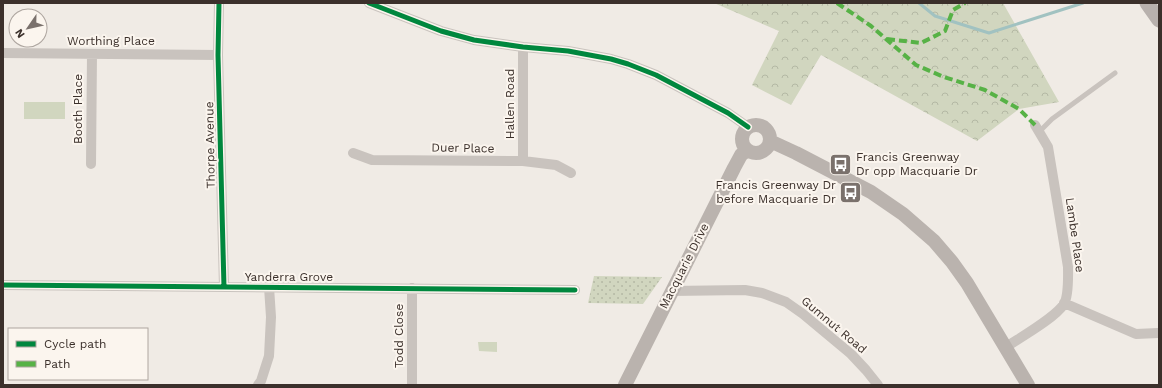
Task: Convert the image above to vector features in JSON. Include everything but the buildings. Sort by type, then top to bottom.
[{"type":"main road","points":[[1147,3],[1159,20]]},
{"type":"main road","points":[[755,125],[763,127],[768,133],[770,141],[766,148],[759,152],[750,152],[747,150],[742,142],[742,138],[748,127],[755,125]]},
{"type":"main road","points":[[770,141],[871,192],[904,214],[934,241],[967,283],[1028,385]]},
{"type":"main road","name":"Macquarie Drive","points":[[625,385],[734,168],[741,155],[747,150]]},
{"type":"street","name":"Thorpe Avenue","points":[[219,3],[218,55],[224,287]]},
{"type":"street","points":[[369,3],[447,33],[474,40],[524,47],[568,50],[628,64],[656,75],[728,113],[748,127]]},
{"type":"street","name":"Hallen Road","points":[[522,161],[524,47]]},
{"type":"street","name":"Worthing Place","points":[[3,53],[218,55]]},
{"type":"street","name":"Booth Place","points":[[91,164],[92,54]]},
{"type":"street","name":"Lambe Place","points":[[1037,129],[1048,147],[1066,259],[1068,286],[1064,303]]},
{"type":"street","name":"Duer Place","points":[[353,153],[372,160],[522,161],[556,165],[572,173]]},
{"type":"street","name":"Yanderra Grove","points":[[3,285],[575,290]]},
{"type":"street","points":[[258,385],[261,381],[269,356],[271,317],[269,287]]},
{"type":"street","name":"Todd Close","points":[[412,288],[412,385]]},
{"type":"street","name":"Gumnut Road","points":[[671,291],[745,290],[762,293],[786,302],[803,314],[851,354],[878,385]]},
{"type":"street","points":[[1006,347],[1053,315],[1064,303],[1136,334],[1158,333]]},
{"type":"lane","points":[[1037,129],[1116,72]]},
{"type":"green space","points":[[714,3],[1003,3],[1059,102],[1019,109],[977,141],[821,55],[791,105],[752,85],[779,31]]},
{"type":"green space","points":[[24,102],[65,102],[65,119],[24,119]]},
{"type":"green space","points":[[594,276],[662,277],[643,304],[588,303]]},
{"type":"green space","points":[[478,342],[497,342],[497,352],[479,351]]},
{"type":"waterway","points":[[919,3],[935,16],[989,33],[1083,3]]},
{"type":"marked path","points":[[837,3],[871,26],[916,65],[944,77],[985,90],[1019,109],[1035,125]]},
{"type":"marked path","points":[[887,39],[921,43],[945,31],[953,10],[965,3]]},
{"type":"cycle path","points":[[219,3],[218,55],[224,287]]},
{"type":"cycle path","points":[[369,3],[441,31],[474,40],[523,47],[568,51],[611,59],[628,64],[656,75],[728,113],[748,127]]},
{"type":"cycle path","points":[[3,285],[575,290]]},
{"type":"place","name":"Francis Greenway Dr opp Macquarie Dr","points":[[841,164]]},
{"type":"place","name":"Francis Greenway Dr before Macquarie Dr","points":[[851,192]]}]
